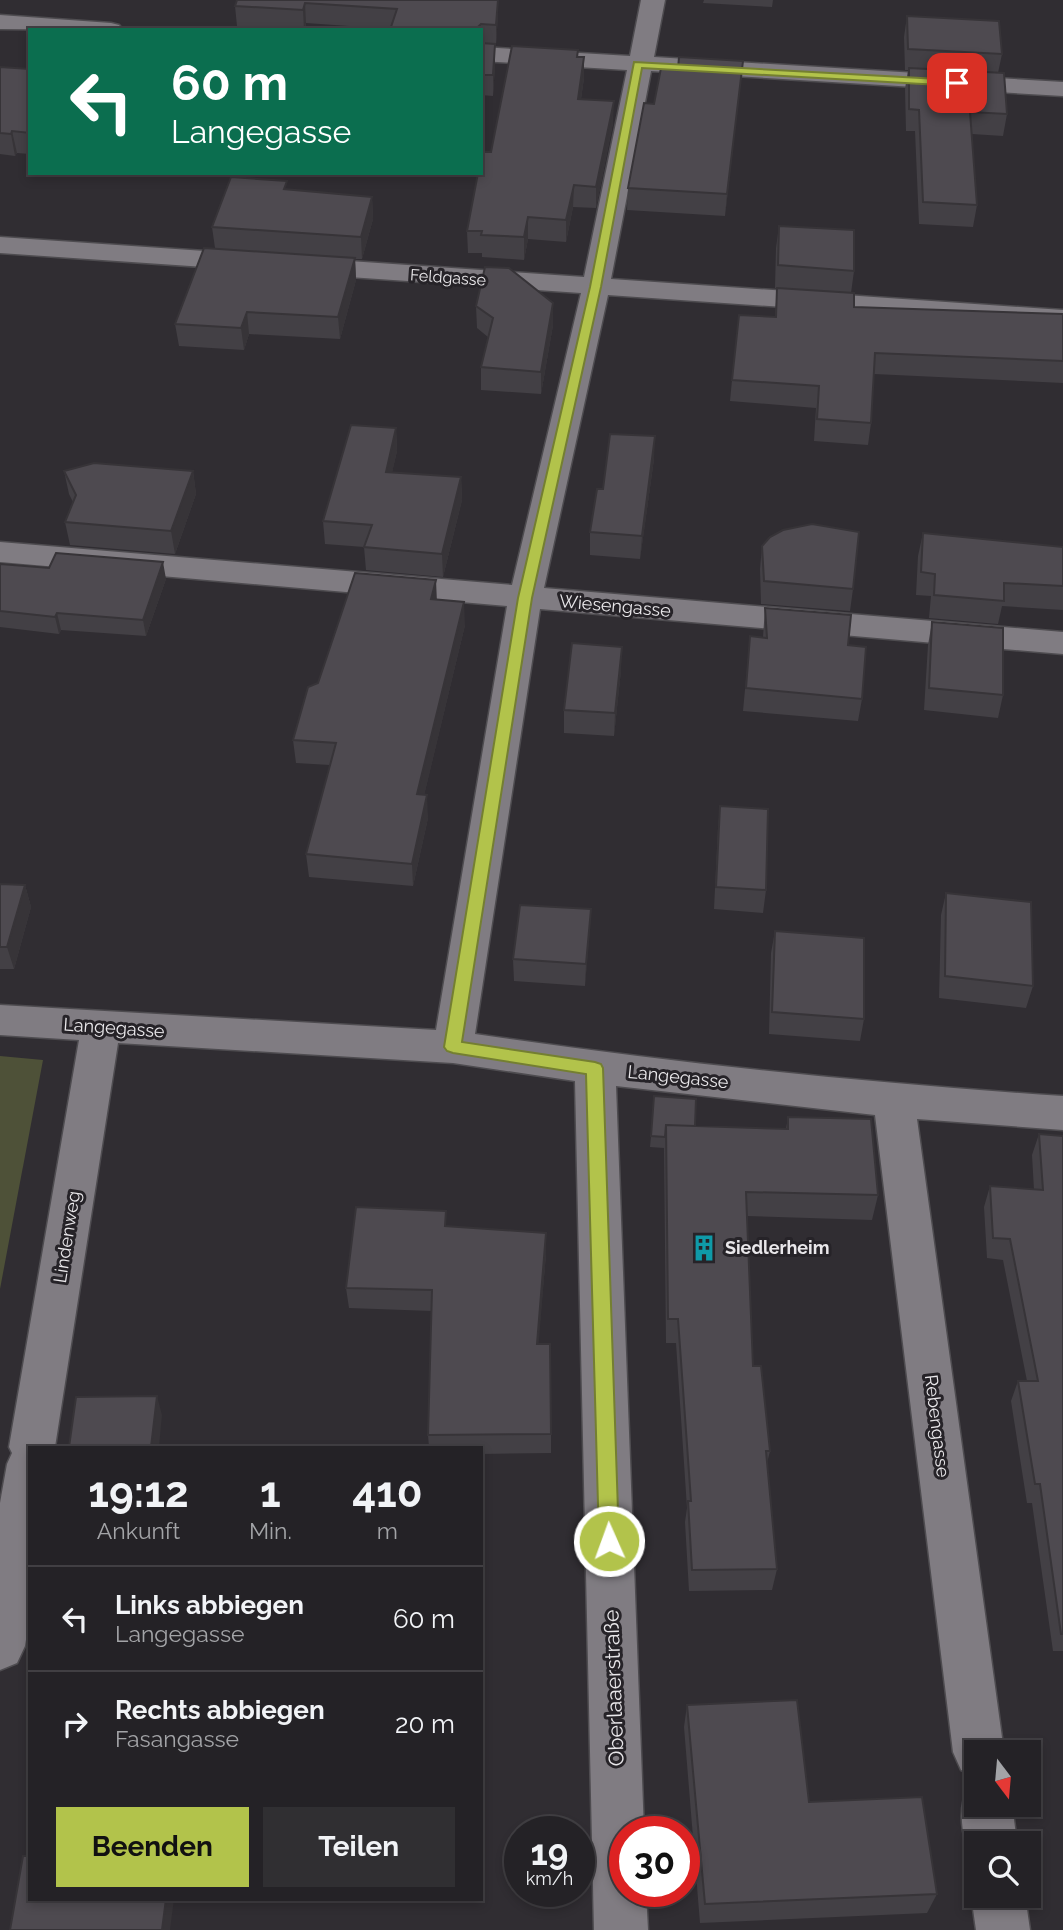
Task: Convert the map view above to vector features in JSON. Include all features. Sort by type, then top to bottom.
[{"type":"street","points":[[453,1047],[525,598],[596,287],[653,0]]},
{"type":"street","points":[[0,22],[83,28]]},
{"type":"street","points":[[483,54],[1063,89]]},
{"type":"street","name":"Feldgasse","points":[[0,244],[1063,318]]},
{"type":"street","name":"Wiesengasse","points":[[0,552],[1063,643]]},
{"type":"street","name":"Langegasse","points":[[0,1020],[453,1047],[595,1068],[894,1101],[1063,1113]]},
{"type":"street","name":"Lindenweg","points":[[32,1446],[101,1027]]},
{"type":"street","name":"Oberlaaerstraße","points":[[595,1068],[621,1930]]},
{"type":"street","name":"Rebengasse","points":[[894,1101],[977,1740]]},
{"type":"street","points":[[0,1646],[28,1476]]},
{"type":"street","points":[[1000,1908],[1003,1930]]},
{"type":"green space","points":[[0,1056],[43,1060],[0,1289]]},
{"type":"building","points":[[237,0],[498,0],[496,25],[481,24],[478,28],[391,28],[397,9],[305,3],[303,10],[235,6]]},
{"type":"building","points":[[907,16],[999,21],[1002,54],[908,49]]},
{"type":"building","points":[[483,43],[495,44],[493,75],[483,75]]},
{"type":"building","points":[[512,46],[578,50],[577,57],[584,57],[578,99],[614,101],[596,187],[574,185],[566,220],[528,217],[524,237],[481,235],[482,231],[467,231],[478,175],[483,175],[483,152],[491,152]]},
{"type":"building","points":[[679,57],[743,61],[727,194],[628,188],[644,103],[654,104],[661,68],[678,69]]},
{"type":"building","points":[[0,67],[28,69],[28,133],[0,133]]},
{"type":"building","points":[[909,68],[1004,73],[1007,114],[970,112],[977,205],[923,202],[919,110],[909,109]]},
{"type":"building","points":[[231,177],[287,181],[284,189],[372,197],[361,237],[212,227]]},
{"type":"building","points":[[779,226],[854,230],[854,271],[778,265]]},
{"type":"building","points":[[204,248],[355,258],[338,317],[247,312],[241,328],[175,324]]},
{"type":"building","points":[[485,267],[509,268],[553,303],[541,372],[481,367],[493,318],[476,306]]},
{"type":"building","points":[[777,288],[854,293],[854,307],[1063,314],[1063,361],[875,353],[871,423],[817,419],[819,386],[732,380],[739,315],[776,317]]},
{"type":"building","points":[[351,425],[396,428],[386,472],[461,477],[442,554],[364,547],[372,525],[323,521]]},
{"type":"building","points":[[610,434],[655,436],[642,536],[590,532],[597,489],[603,489]]},
{"type":"building","points":[[94,463],[193,471],[171,531],[65,522],[76,495],[64,471]]},
{"type":"building","points":[[812,524],[859,532],[853,589],[764,581],[762,546],[770,537],[783,530]]},
{"type":"building","points":[[923,533],[1063,547],[1063,586],[1004,583],[1004,601],[934,595],[935,574],[921,572]]},
{"type":"building","points":[[56,553],[163,562],[143,620],[57,613],[55,617],[0,611],[0,564],[49,568]]},
{"type":"building","points":[[355,573],[436,580],[431,599],[464,602],[417,794],[427,795],[412,864],[306,854],[336,743],[293,740],[308,687],[318,683]]},
{"type":"building","points":[[765,608],[851,615],[848,645],[866,647],[862,699],[746,688],[750,636],[767,638]]},
{"type":"building","points":[[932,622],[1003,628],[1003,695],[929,688]]},
{"type":"building","points":[[572,643],[622,647],[615,713],[564,710]]},
{"type":"building","points":[[720,806],[768,809],[766,890],[716,887]]},
{"type":"building","points":[[0,884],[25,885],[7,947],[0,947]]},
{"type":"building","points":[[946,893],[1031,902],[1033,986],[945,976]]},
{"type":"building","points":[[520,905],[591,909],[586,964],[513,959]]},
{"type":"building","points":[[775,931],[864,938],[864,1019],[772,1012]]},
{"type":"building","points":[[654,1096],[696,1099],[695,1126],[666,1125],[665,1137],[651,1136]]},
{"type":"building","points":[[788,1117],[871,1119],[878,1195],[746,1192],[753,1366],[761,1366],[770,1451],[766,1451],[777,1569],[692,1570],[688,1501],[691,1501],[678,1319],[668,1319],[666,1125],[788,1129]]},
{"type":"building","points":[[1039,1134],[1063,1136],[1063,1634],[1040,1484],[1035,1484],[1018,1381],[1038,1381],[1010,1239],[993,1238],[990,1186],[1043,1190]]},
{"type":"building","points":[[356,1207],[446,1211],[445,1226],[546,1233],[537,1344],[550,1344],[551,1434],[428,1435],[432,1290],[346,1288]]},
{"type":"building","points":[[157,1396],[151,1446],[69,1446],[76,1397]]},
{"type":"building","points":[[797,1700],[809,1802],[922,1797],[937,1894],[705,1904],[700,1816],[697,1816],[687,1705]]},
{"type":"building","points":[[23,1856],[28,1856],[28,1901],[166,1901],[162,1930],[10,1930]]},
{"type":"place","name":"Siedlerheim","points":[[704,1248]]},
{"type":"route","points":[[609,1541],[595,1068],[453,1047],[525,598],[596,287],[638,65],[957,83]]}]
